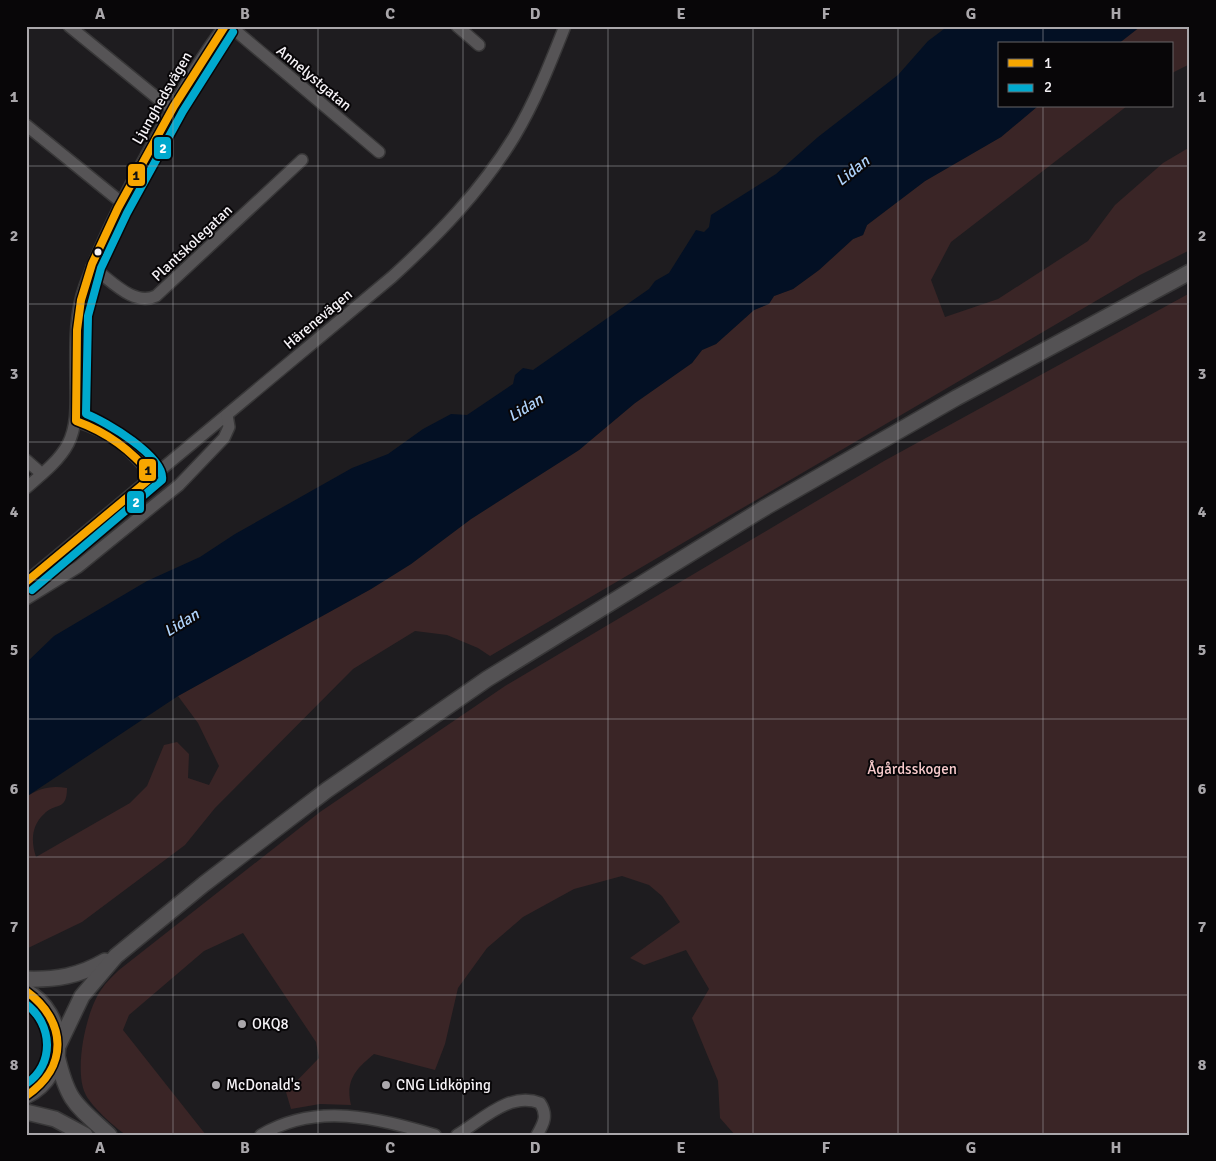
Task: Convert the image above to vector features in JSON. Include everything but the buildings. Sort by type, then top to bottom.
[{"type":"main road","points":[[26,1096],[47,1079],[82,996],[116,956],[204,884],[327,790],[487,679],[766,507],[956,398],[1190,272]]},
{"type":"main road","points":[[26,979],[63,978],[86,972],[116,956]]},
{"type":"main road","points":[[26,991],[37,998],[51,1014],[55,1024],[65,1086],[73,1101],[109,1135]]},
{"type":"main road","points":[[26,1112],[55,1119],[85,1135]]},
{"type":"street","points":[[69,26],[172,110]]},
{"type":"street","name":"Ljunghedsvägen","points":[[26,488],[42,474],[67,445],[76,421],[78,323],[81,300],[92,267],[121,202],[199,62],[225,26]]},
{"type":"street","name":"Annelystgatan","points":[[230,26],[379,152]]},
{"type":"street","points":[[457,26],[479,45]]},
{"type":"street","name":"Härenevägen","points":[[26,582],[392,277],[451,221],[481,185],[514,136],[541,84],[565,26]]},
{"type":"street","points":[[26,125],[121,202]]},
{"type":"street","name":"Plantskolegatan","points":[[92,267],[135,297],[144,299],[156,296],[302,160]]},
{"type":"street","points":[[26,599],[78,567],[179,485],[224,438],[229,427],[227,415]]},
{"type":"street","points":[[76,421],[116,438],[130,450],[153,476]]},
{"type":"street","points":[[26,460],[42,474]]},
{"type":"street","points":[[458,1135],[496,1110],[522,1099],[540,1103],[544,1110],[545,1119],[537,1135]]},
{"type":"street","points":[[261,1135],[294,1120],[334,1115],[374,1119],[435,1135]]},
{"type":"green space","points":[[1141,26],[1190,26],[1190,64],[1174,72],[1174,42],[1121,42]]},
{"type":"green space","points":[[1036,108],[1124,108],[951,242],[931,280],[945,317],[998,299],[1088,241],[1115,205],[1163,163],[1190,147],[1190,250],[1140,275],[490,656],[478,648],[447,635],[415,631],[353,669],[215,808],[185,845],[82,922],[26,949],[26,797],[45,788],[67,788],[63,804],[48,810],[34,829],[33,846],[36,857],[130,803],[147,786],[164,745],[177,742],[189,754],[188,778],[209,785],[219,766],[198,723],[178,696],[371,589],[411,564],[471,519],[579,450],[635,403],[692,363],[702,350],[716,344],[754,310],[768,304],[774,296],[793,289],[819,270],[853,239],[863,235],[867,225],[925,181],[1001,137]]},
{"type":"green space","name":"Ågårdsskogen","points":[[1190,293],[1190,1135],[735,1135],[720,1118],[718,1081],[692,1018],[709,989],[686,950],[644,965],[630,958],[680,922],[662,896],[649,885],[622,876],[574,889],[523,917],[487,948],[458,988],[445,1044],[435,1070],[374,1054],[357,1070],[351,1082],[351,1105],[320,1104],[291,1109],[286,1092],[319,1058],[316,1042],[243,933],[204,951],[129,1015],[123,1030],[206,1135],[151,1136],[125,1134],[115,1127],[87,1098],[82,1083],[81,1070],[83,1040],[86,1025],[96,999],[105,984],[119,970],[320,812],[505,686],[884,461]]},
{"type":"water","name":"Lidan","points":[[948,26],[1141,26],[1121,42],[998,42],[998,108],[1036,108],[1001,137],[925,181],[867,225],[863,235],[853,239],[819,270],[793,289],[774,296],[769,304],[754,310],[716,344],[702,350],[692,363],[635,403],[579,450],[471,519],[411,564],[371,589],[178,696],[26,797],[26,663],[54,636],[147,581],[200,557],[235,534],[352,468],[388,454],[423,429],[451,414],[467,415],[513,384],[515,375],[523,368],[533,370],[649,289],[655,281],[669,273],[696,230],[704,232],[709,227],[711,215],[776,174],[818,137],[898,75],[928,41]]},
{"type":"transit line","name":"1","points":[[26,582],[153,476],[118,443],[99,431],[76,421],[77,330],[81,300],[92,264],[118,208],[174,106],[225,26]]},
{"type":"transit line","name":"2","points":[[32,590],[162,480],[161,471],[145,451],[119,432],[86,414],[88,316],[101,268],[127,213],[183,111],[233,32]]},
{"type":"transit line","name":"1","points":[[26,991],[40,1003],[49,1016],[58,1044],[56,1058],[50,1072],[26,1096]]},
{"type":"transit line","name":"2","points":[[26,1004],[35,1012],[41,1022],[46,1033],[47,1044],[46,1056],[42,1066],[26,1084]]},
{"type":"place","name":"OKQ8","points":[[242,1024]]},
{"type":"place","name":"McDonald's","points":[[216,1085]]},
{"type":"place","name":"CNG Lidköping","points":[[386,1085]]}]
